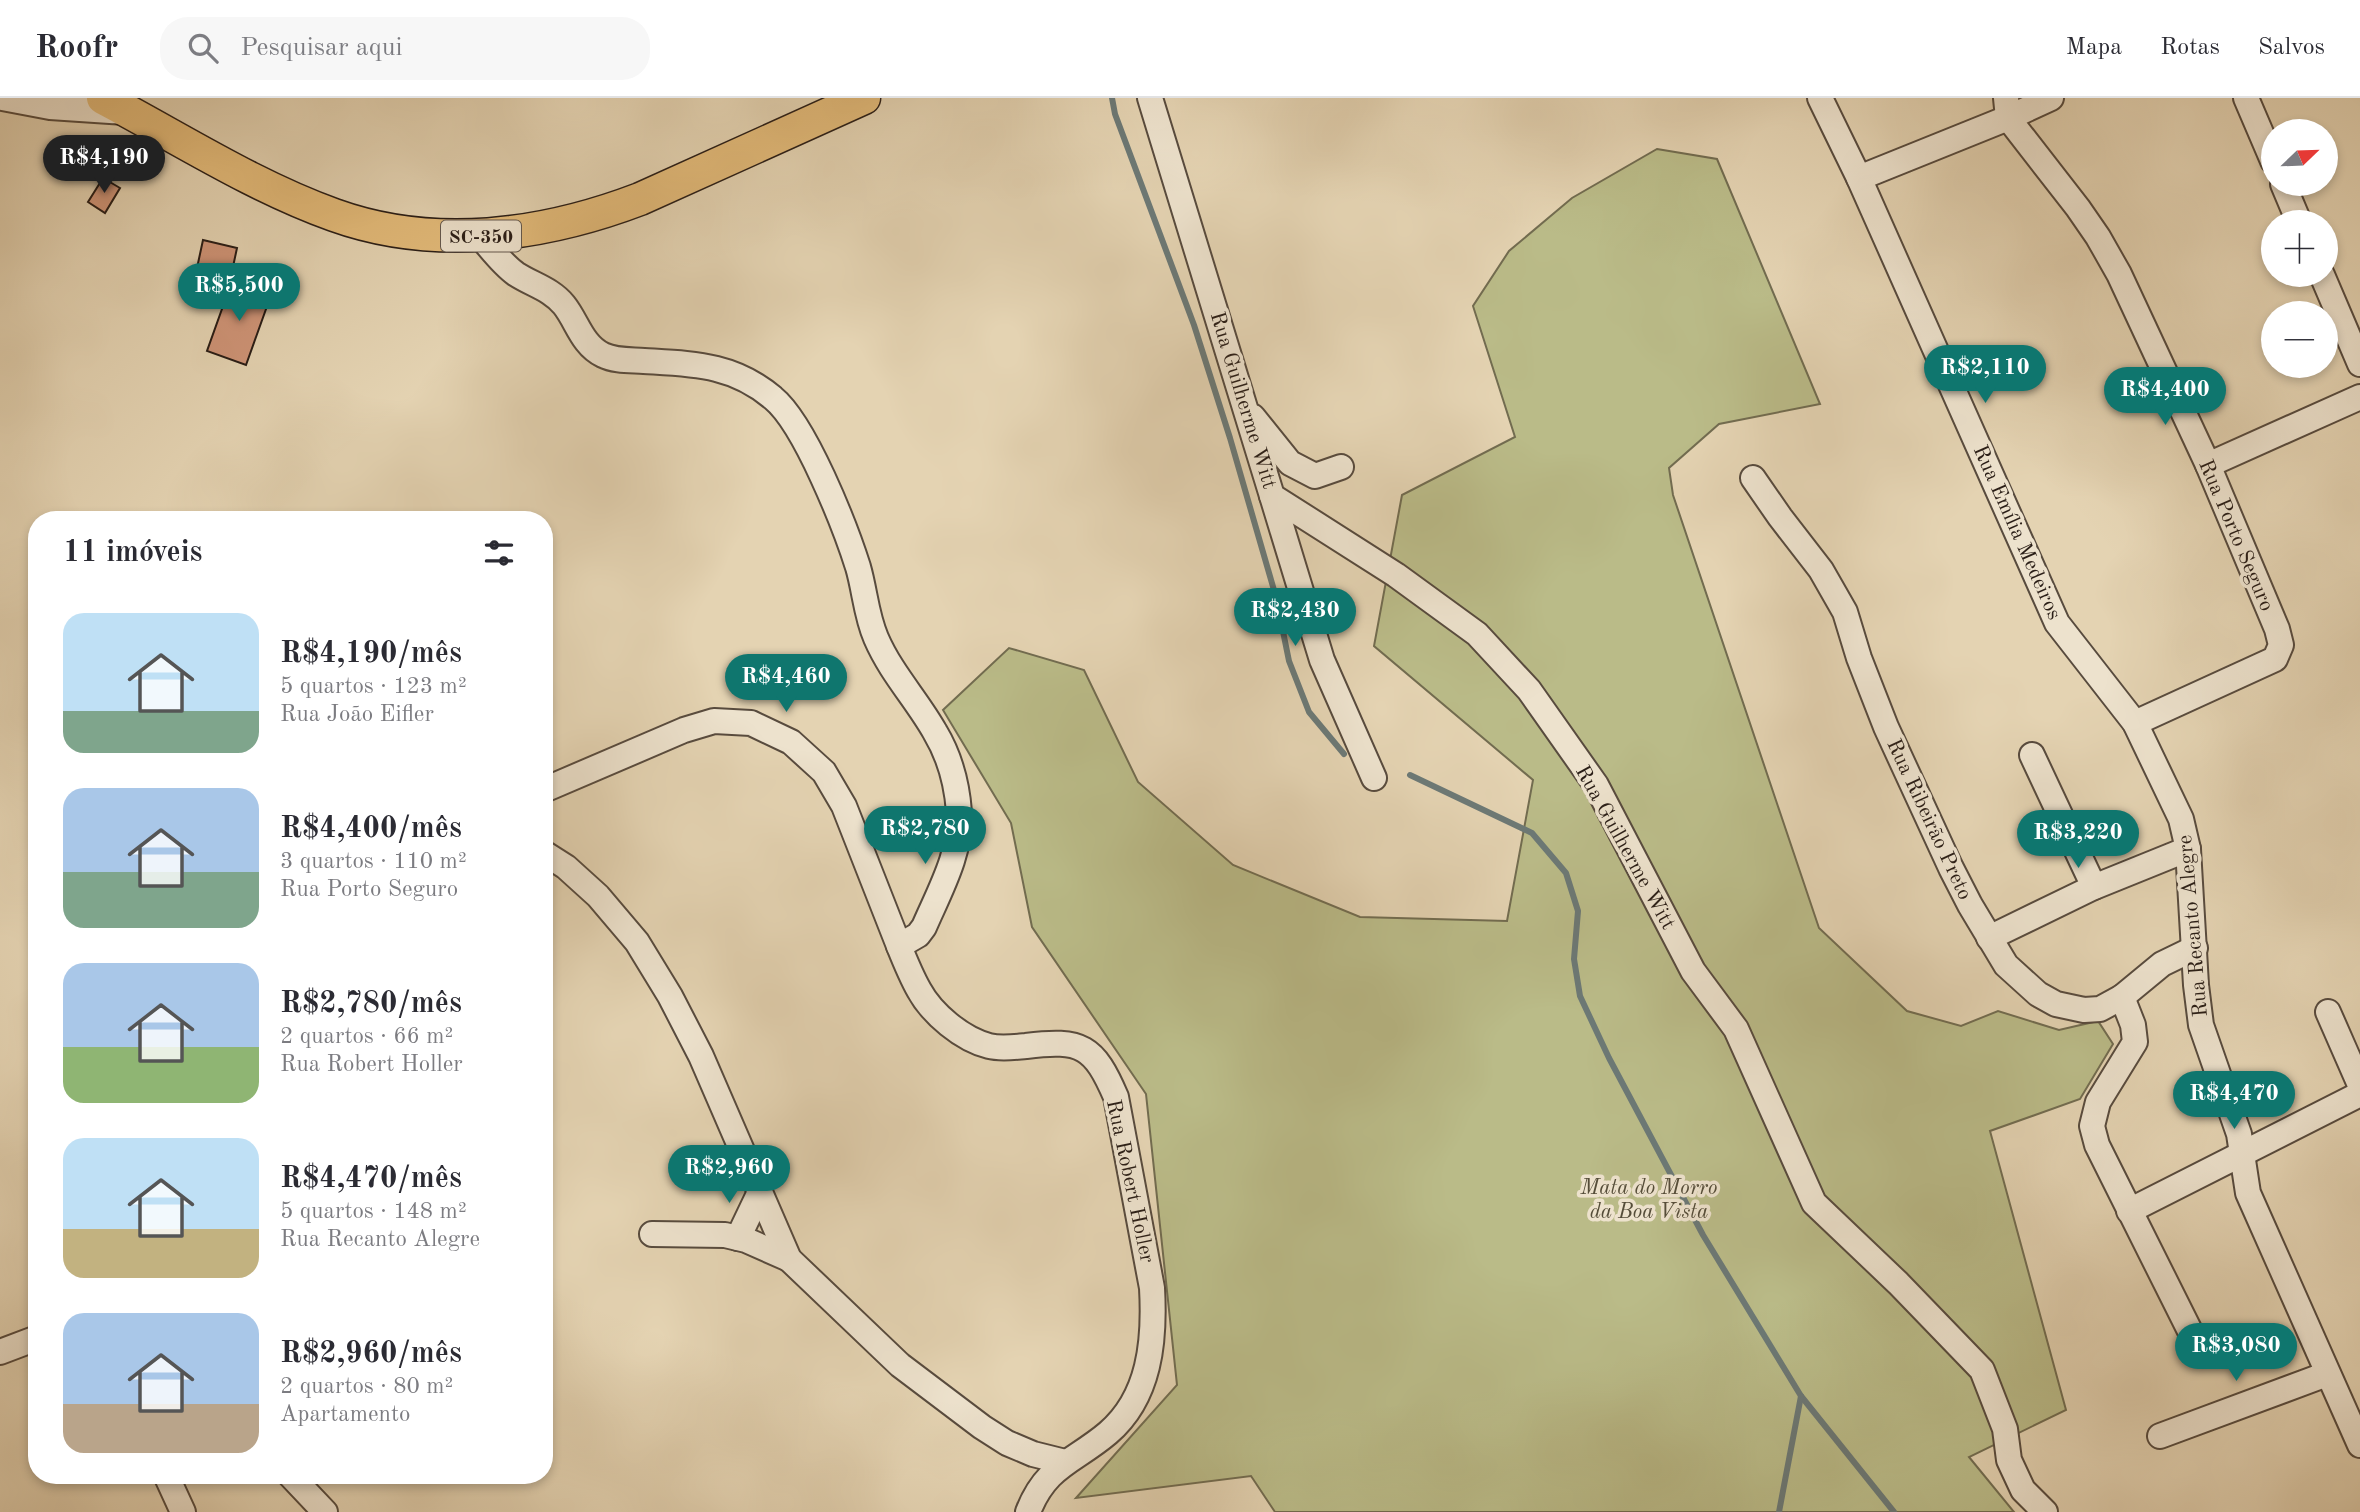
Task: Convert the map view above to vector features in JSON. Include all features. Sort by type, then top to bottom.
[{"type":"main road","name":"SC-350","points":[[116,105],[287,196],[335,216],[419,234],[480,236],[540,228],[604,213],[864,98]]},
{"type":"street","points":[[2,98],[50,107],[116,105]]},
{"type":"street","name":"Rua Guilherme Witt","points":[[1150,98],[1272,496],[1396,575],[1477,634],[1530,690],[1596,785],[1693,971],[1736,1029],[1814,1203],[1898,1283],[1982,1370],[2005,1429],[2010,1460],[2018,1480],[2023,1490],[2045,1512]]},
{"type":"street","name":"Rua Emília Medeiros","points":[[1820,98],[1859,178],[2057,623],[2135,723]]},
{"type":"street","points":[[1859,178],[2007,108],[2051,98]]},
{"type":"street","points":[[2246,98],[2261,133]]},
{"type":"street","name":"Rua Porto Seguro","points":[[2007,108],[2098,237],[2119,274],[2208,465],[2277,629],[2281,645],[2275,659],[2135,723]]},
{"type":"street","points":[[480,236],[517,274],[556,296],[588,343],[602,355],[718,368],[751,383],[775,399],[803,437],[858,567],[867,612],[876,637],[889,664],[935,732],[948,758],[956,784],[960,816],[955,850],[924,927],[918,935],[899,946]]},
{"type":"street","points":[[2327,287],[2360,364]]},
{"type":"street","points":[[2208,465],[2360,397]]},
{"type":"street","points":[[1246,408],[1290,463],[1315,476],[1341,467]]},
{"type":"street","name":"Rua Ribeirão Preto","points":[[1753,478],[1821,570],[1846,612],[1858,659],[1886,727],[1951,868],[2006,964],[2038,994],[2056,1004],[2084,1010],[2100,1009],[2122,997],[2162,964],[2195,948]]},
{"type":"street","points":[[1272,496],[1322,660],[1374,778]]},
{"type":"street","name":"Rua Robert Holler","points":[[553,786],[684,730],[714,721],[751,723],[791,742],[824,772],[844,806],[919,992],[940,1017],[971,1039],[990,1046],[1008,1048],[1053,1042],[1070,1044],[1089,1052],[1105,1072],[1116,1097],[1153,1288],[1151,1346],[1141,1389],[1127,1413],[1107,1434],[1065,1462],[1045,1480],[1033,1498],[1028,1512]]},
{"type":"street","name":"Rua Recanto Alegre","points":[[2135,723],[2181,819],[2188,849],[2201,1025],[2239,1134],[2248,1194],[2360,1444]]},
{"type":"street","points":[[2032,755],[2094,887]]},
{"type":"street","points":[[1989,938],[2094,887],[2188,849]]},
{"type":"street","points":[[553,859],[598,896],[637,942],[670,996],[701,1056],[789,1259]]},
{"type":"street","points":[[2122,997],[2133,1025],[2135,1042],[2098,1102],[2092,1126],[2097,1145],[2190,1331]]},
{"type":"street","points":[[2328,1013],[2360,1085]]},
{"type":"street","points":[[2129,1210],[2360,1094]]},
{"type":"street","points":[[738,1238],[760,1192]]},
{"type":"street","points":[[652,1234],[725,1235],[789,1259],[900,1365],[982,1427],[1007,1443],[1033,1454],[1065,1462]]},
{"type":"street","points":[[0,1352],[28,1341]]},
{"type":"street","points":[[2160,1436],[2327,1374]]},
{"type":"street","points":[[170,1484],[183,1512]]},
{"type":"street","points":[[299,1484],[325,1512]]},
{"type":"green space","name":"Mata do Morro da Boa Vista","points":[[1657,149],[1717,159],[1820,404],[1719,424],[1669,468],[1673,495],[1819,928],[1907,1011],[1961,1026],[1998,1011],[2059,1030],[2098,1021],[2113,1044],[2080,1099],[1990,1131],[2066,1410],[1969,1457],[2014,1512],[1275,1512],[1251,1476],[1076,1498],[1177,1385],[1146,1094],[1032,927],[1011,823],[943,710],[1009,648],[1084,670],[1138,782],[1233,865],[1360,917],[1507,921],[1533,780],[1374,646],[1402,495],[1515,437],[1473,306],[1509,251],[1572,198]]},
{"type":"building","points":[[103,178],[120,188],[105,213],[88,202]]},
{"type":"building","points":[[203,240],[237,248],[231,276],[197,268]]},
{"type":"building","points":[[232,281],[271,295],[246,365],[207,351]]},
{"type":"waterway","points":[[1112,98],[1115,114],[1194,325],[1230,438],[1276,597],[1289,661],[1309,712],[1344,754]]},
{"type":"waterway","points":[[1410,775],[1532,833],[1566,873],[1578,911],[1574,959],[1580,996],[1609,1058],[1703,1235],[1801,1396],[1894,1512]]},
{"type":"waterway","points":[[1779,1512],[1801,1396]]}]
